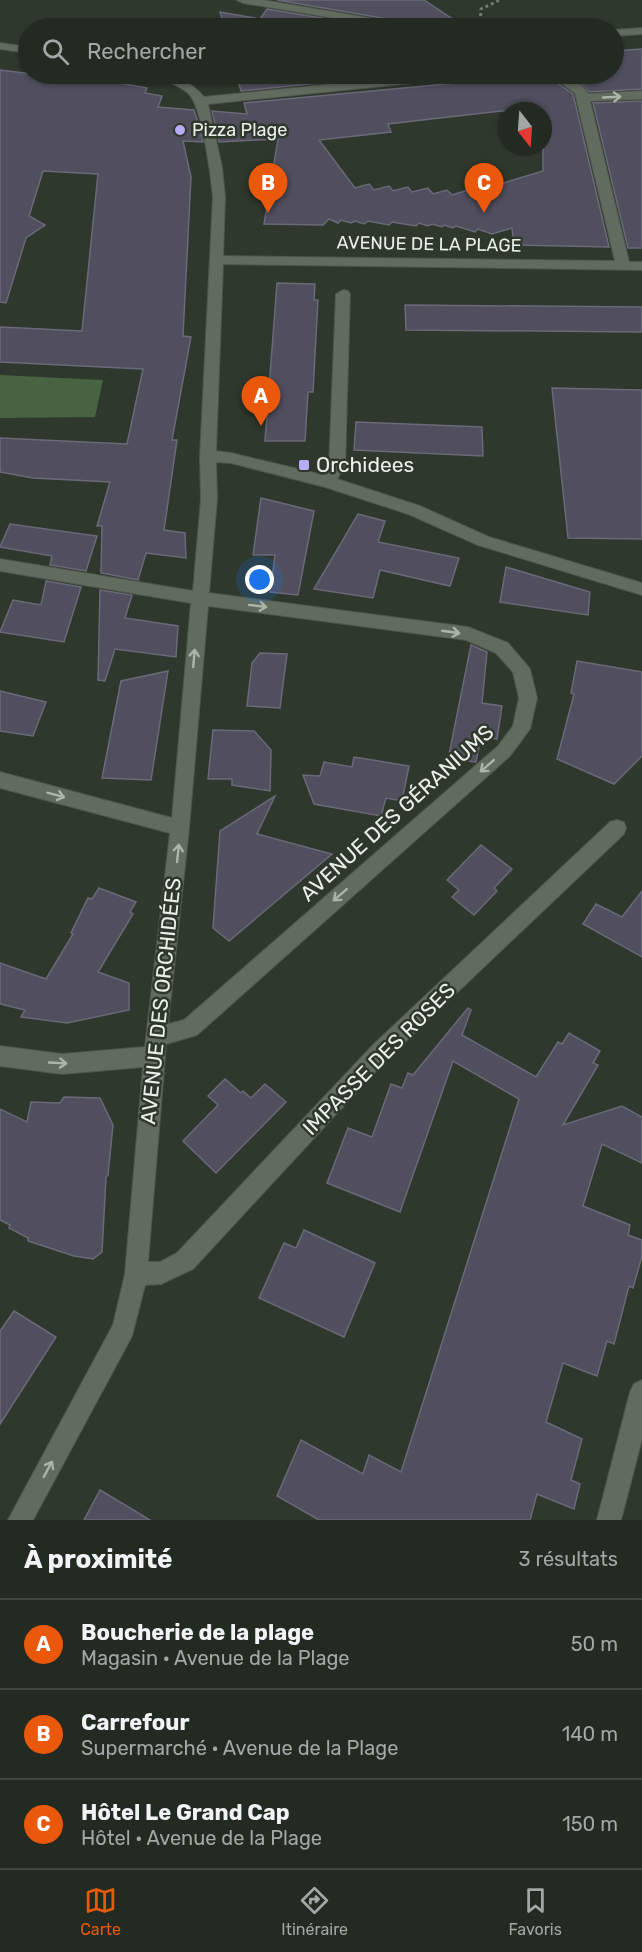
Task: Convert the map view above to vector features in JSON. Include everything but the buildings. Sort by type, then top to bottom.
[{"type":"street","points":[[243,0],[351,18]]},
{"type":"street","points":[[624,33],[642,32]]},
{"type":"street","points":[[0,46],[18,49]]},
{"type":"street","points":[[181,84],[192,90],[201,101],[216,167],[219,198],[208,456],[231,458],[327,482],[414,510],[484,541],[642,589]]},
{"type":"street","points":[[201,101],[355,84]]},
{"type":"street","points":[[571,84],[581,91],[623,266]]},
{"type":"street","points":[[583,98],[642,95]]},
{"type":"street","name":"AVENUE DE LA PLAGE","points":[[215,260],[642,266]]},
{"type":"street","points":[[327,482],[337,466],[343,294]]},
{"type":"street","name":"AVENUE DES ORCHIDÉES","points":[[20,1520],[124,1328],[136,1274],[154,1057],[180,828],[209,499],[208,456]]},
{"type":"street","name":"AVENUE DES GÉRANIUMS","points":[[0,565],[200,599],[468,634],[502,648],[521,669],[528,698],[521,729],[504,751],[190,1028],[158,1036]]},
{"type":"street","points":[[0,780],[180,828]]},
{"type":"street","name":"IMPASSE DES ROSES","points":[[136,1274],[161,1273],[185,1261],[381,1051],[617,828]]},
{"type":"street","points":[[0,1056],[62,1064],[154,1057]]},
{"type":"street","points":[[609,1520],[642,1392]]},
{"type":"path","points":[[481,18],[481,9],[500,0]]},
{"type":"green space","points":[[0,375],[103,380],[95,417],[0,418]]},
{"type":"place","name":"Pizza Plage","points":[[180,130]]},
{"type":"place","name":"Carrefour","points":[[268,213]]},
{"type":"place","name":"Hôtel Le Grand Cap","points":[[484,213]]},
{"type":"place","name":"Boucherie de la plage","points":[[261,426]]},
{"type":"place","name":"Orchidees","points":[[304,465]]}]
